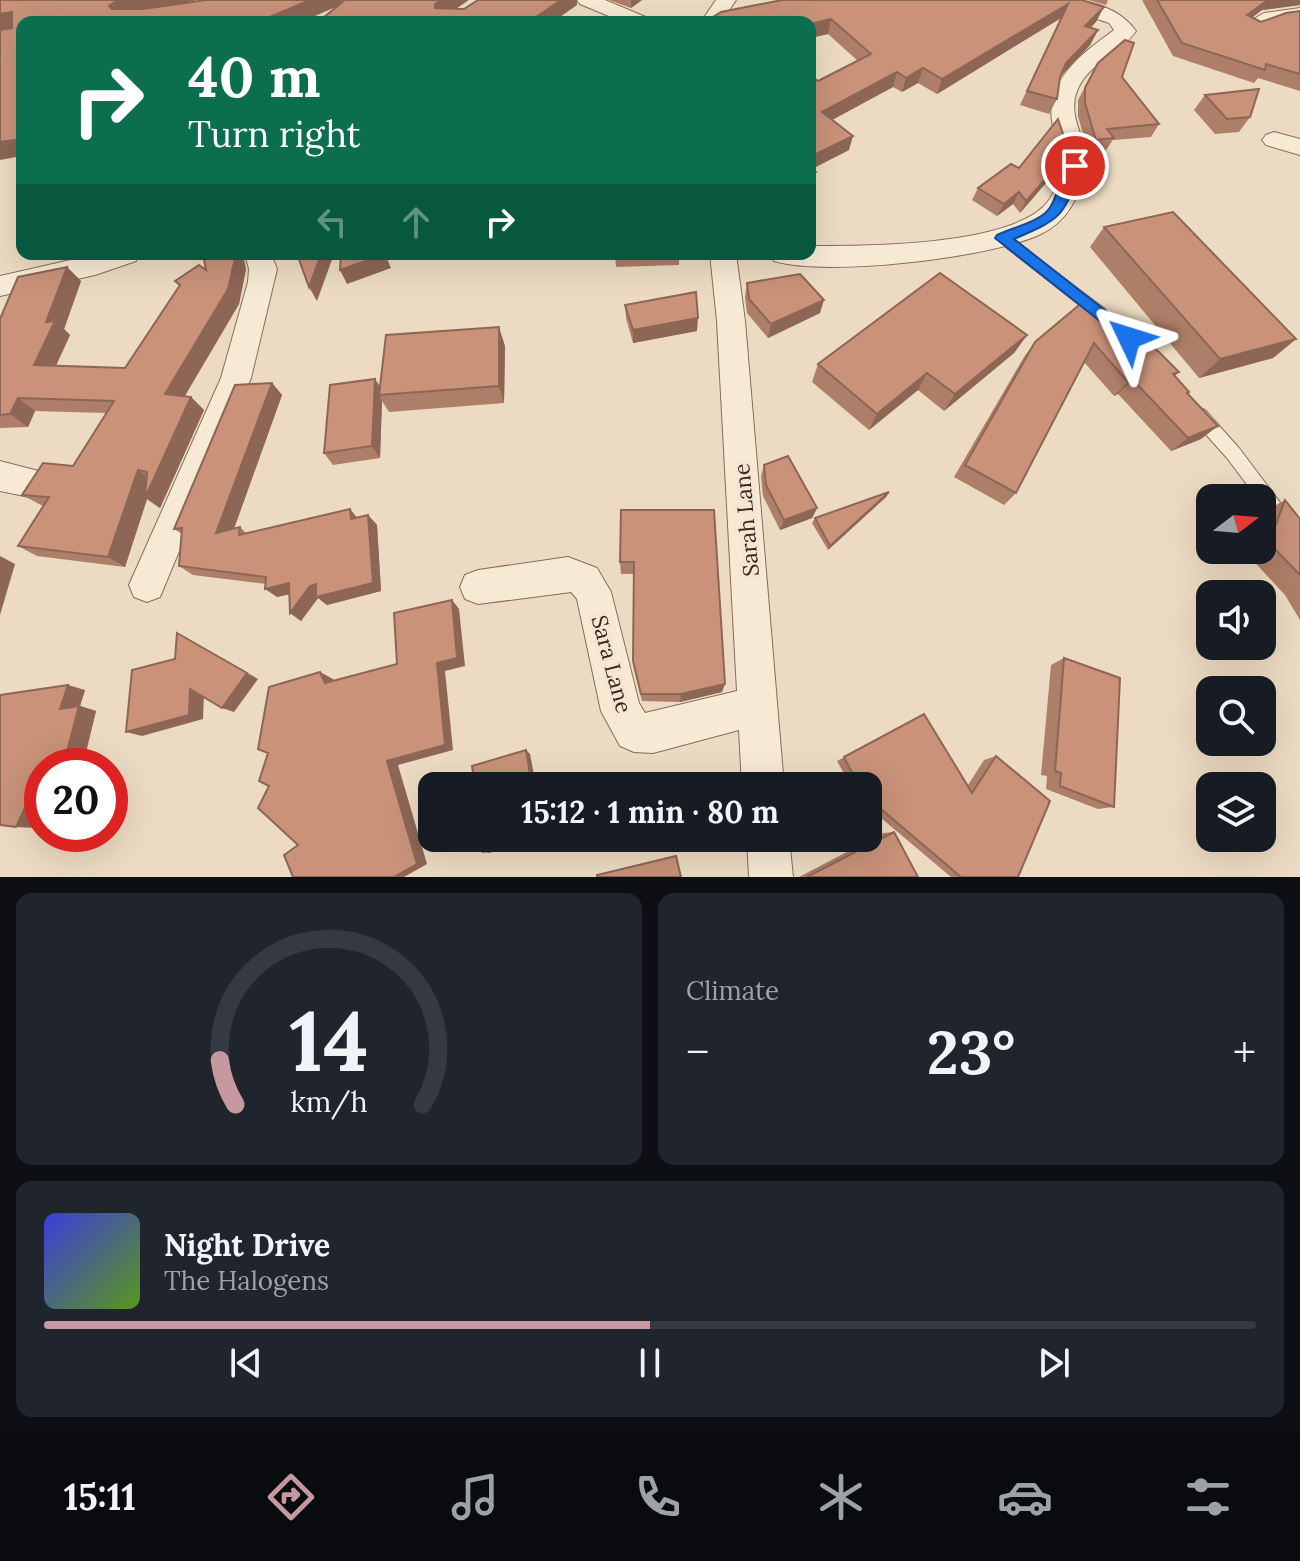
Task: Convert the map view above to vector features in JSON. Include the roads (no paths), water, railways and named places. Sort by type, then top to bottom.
[{"type":"street","points":[[587,0],[626,16]]},
{"type":"street","points":[[816,257],[892,254],[1003,238],[1050,218],[1060,203],[1075,166],[1071,139],[1063,120],[1063,100],[1077,70],[1126,31],[1116,19],[1067,1]]},
{"type":"street","points":[[1250,27],[1271,17],[1300,14]]},
{"type":"street","points":[[1274,140],[1300,147]]},
{"type":"street","points":[[0,286],[109,260]]},
{"type":"street","points":[[147,585],[236,378],[262,282],[260,260]]},
{"type":"street","name":"Sarah Lane","points":[[724,260],[731,321],[762,772]]},
{"type":"street","points":[[0,476],[34,483]]},
{"type":"street","name":"Sara Lane","points":[[478,587],[568,574],[584,580],[593,592],[621,711],[634,732],[653,733],[757,706]]},
{"type":"street","points":[[769,852],[771,877]]},
{"type":"lane","points":[[1003,238],[1113,323]]},
{"type":"lane","points":[[1184,397],[1233,453],[1300,543]]}]
